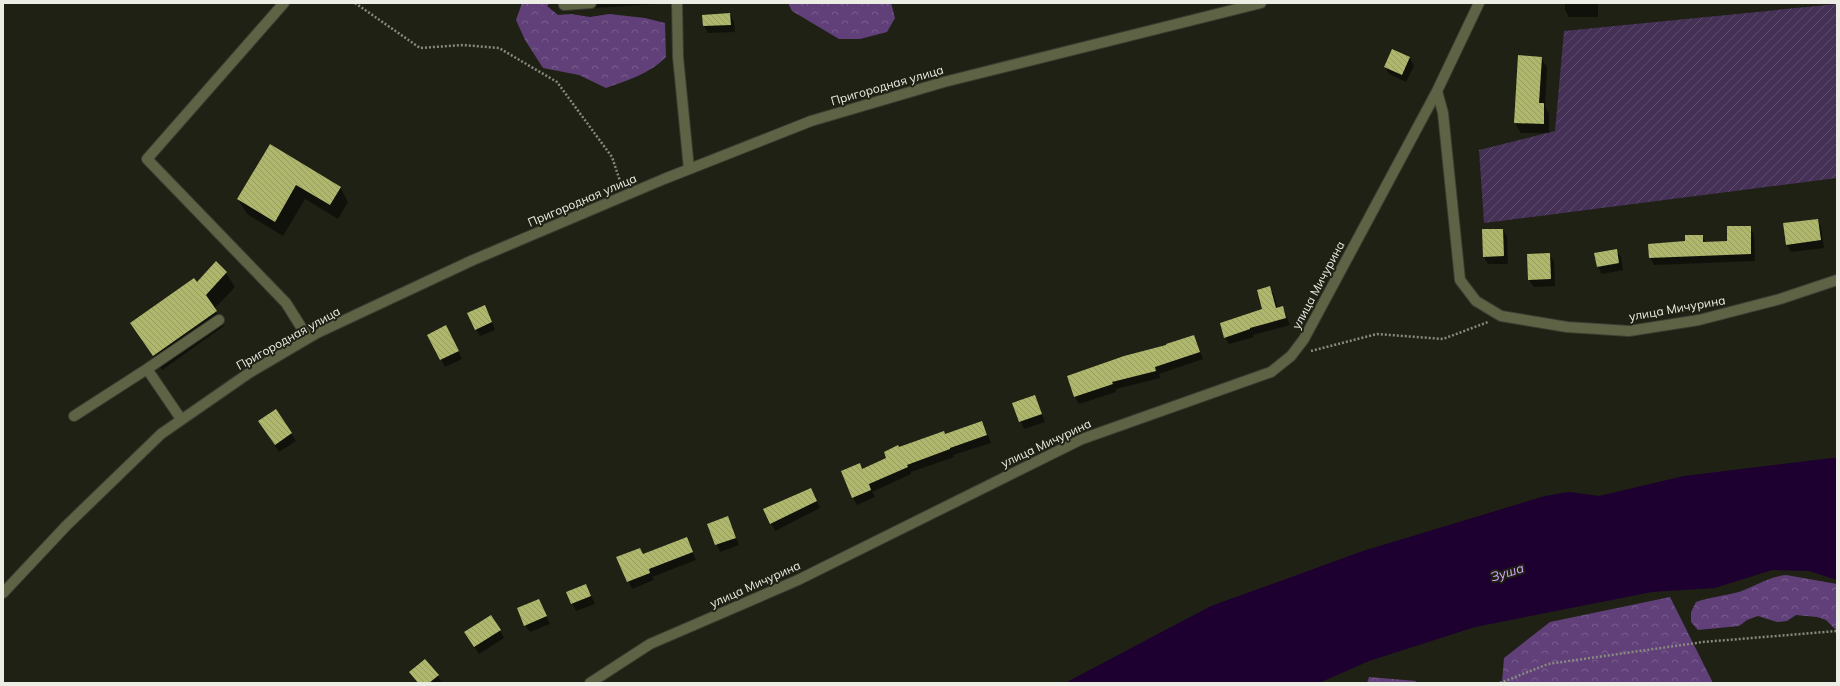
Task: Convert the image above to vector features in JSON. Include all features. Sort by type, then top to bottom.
[{"type":"street","points":[[284,3],[147,159],[286,304],[308,338]]},
{"type":"street","points":[[564,3],[564,5],[591,3]]},
{"type":"street","points":[[677,3],[678,57],[689,169]]},
{"type":"street","name":"Пригородная улица","points":[[3,592],[129,463],[161,434],[249,373],[308,338],[474,260],[689,169],[811,121],[936,84],[1261,3]]},
{"type":"street","name":"улица Мичурина","points":[[590,683],[650,644],[798,580],[1082,439],[1271,372],[1291,356],[1304,339],[1437,91],[1479,3]]},
{"type":"street","name":"улица Мичурина","points":[[1437,91],[1443,113],[1460,280],[1476,301],[1502,316],[1567,327],[1629,331],[1699,320],[1780,299],[1837,280]]},
{"type":"street","points":[[74,416],[219,320]]},
{"type":"street","points":[[147,369],[181,420]]},
{"type":"path","points":[[354,3],[420,48],[463,45],[499,48],[557,82],[612,157],[625,196]]},
{"type":"path","points":[[1291,356],[1377,334],[1443,339],[1502,316]]},
{"type":"path","points":[[1500,683],[1548,664],[1703,642],[1837,631]]},
{"type":"green space","points":[[522,3],[549,3],[547,6],[558,15],[571,14],[590,17],[609,14],[645,18],[665,23],[666,57],[653,68],[606,88],[579,75],[543,68],[525,40],[516,20]]},
{"type":"green space","points":[[788,3],[891,3],[895,18],[887,32],[860,39],[839,39],[792,11]]},
{"type":"green space","points":[[1786,575],[1837,584],[1837,631],[1826,620],[1817,617],[1796,615],[1787,621],[1777,622],[1758,616],[1747,620],[1739,626],[1698,630],[1691,622],[1691,612],[1696,602],[1739,592],[1768,580]]},
{"type":"green space","points":[[1670,597],[1713,683],[1502,683],[1504,658],[1550,622]]},
{"type":"green space","points":[[1369,677],[1416,681],[1415,683],[1367,683]]},
{"type":"shaded area","points":[[1837,4],[1837,178],[1484,223],[1479,150],[1555,131],[1564,31]]},
{"type":"water","name":"Зуша","points":[[1837,458],[1837,580],[1809,571],[1772,570],[1715,588],[1652,592],[1475,627],[1369,661],[1319,683],[1065,683],[1211,606],[1363,551],[1545,496],[1569,492],[1599,496],[1684,476]]},
{"type":"building","points":[[730,13],[731,25],[703,26],[702,15]]},
{"type":"building","points":[[1392,49],[1410,57],[1402,75],[1384,67]]},
{"type":"building","points":[[1518,55],[1542,57],[1539,103],[1544,103],[1544,124],[1514,123]]},
{"type":"building","points":[[270,144],[341,187],[330,205],[296,185],[275,222],[237,199]]},
{"type":"building","points":[[1818,219],[1821,240],[1786,245],[1783,223]]},
{"type":"building","points":[[1727,226],[1751,226],[1751,254],[1649,258],[1648,244],[1685,241],[1685,235],[1703,235],[1703,242],[1727,241]]},
{"type":"building","points":[[1482,229],[1503,229],[1504,256],[1483,257]]},
{"type":"building","points":[[1617,249],[1619,263],[1597,267],[1594,253]]},
{"type":"building","points":[[1550,253],[1551,279],[1528,280],[1527,254]]},
{"type":"building","points":[[216,261],[227,272],[206,295],[217,311],[153,356],[130,323],[194,278],[197,282]]},
{"type":"building","points":[[1270,286],[1276,308],[1283,306],[1286,318],[1250,328],[1224,338],[1220,323],[1262,309],[1257,290]]},
{"type":"building","points":[[485,305],[492,322],[475,330],[467,313]]},
{"type":"building","points":[[446,325],[459,351],[440,360],[427,335]]},
{"type":"building","points":[[1194,335],[1200,352],[1155,367],[1156,371],[1112,382],[1113,384],[1074,397],[1067,376],[1124,356],[1166,345]]},
{"type":"building","points":[[1035,395],[1042,414],[1019,422],[1012,403]]},
{"type":"building","points":[[276,409],[292,433],[275,445],[258,421]]},
{"type":"building","points":[[982,421],[987,435],[907,465],[908,467],[869,484],[871,490],[852,498],[841,471],[860,463],[862,469],[886,458],[884,452],[898,445],[899,447],[944,431],[945,434]]},
{"type":"building","points":[[811,488],[817,501],[770,524],[763,509]]},
{"type":"building","points":[[728,516],[736,538],[715,545],[707,524]]},
{"type":"building","points":[[687,537],[693,552],[649,569],[650,573],[627,582],[616,557],[640,548],[643,554]]},
{"type":"building","points":[[586,584],[591,596],[571,604],[566,592]]},
{"type":"building","points":[[539,599],[547,616],[524,626],[517,608]]},
{"type":"building","points":[[491,615],[501,630],[474,647],[464,632]]},
{"type":"building","points":[[425,659],[439,675],[429,683],[418,683],[409,672]]}]
